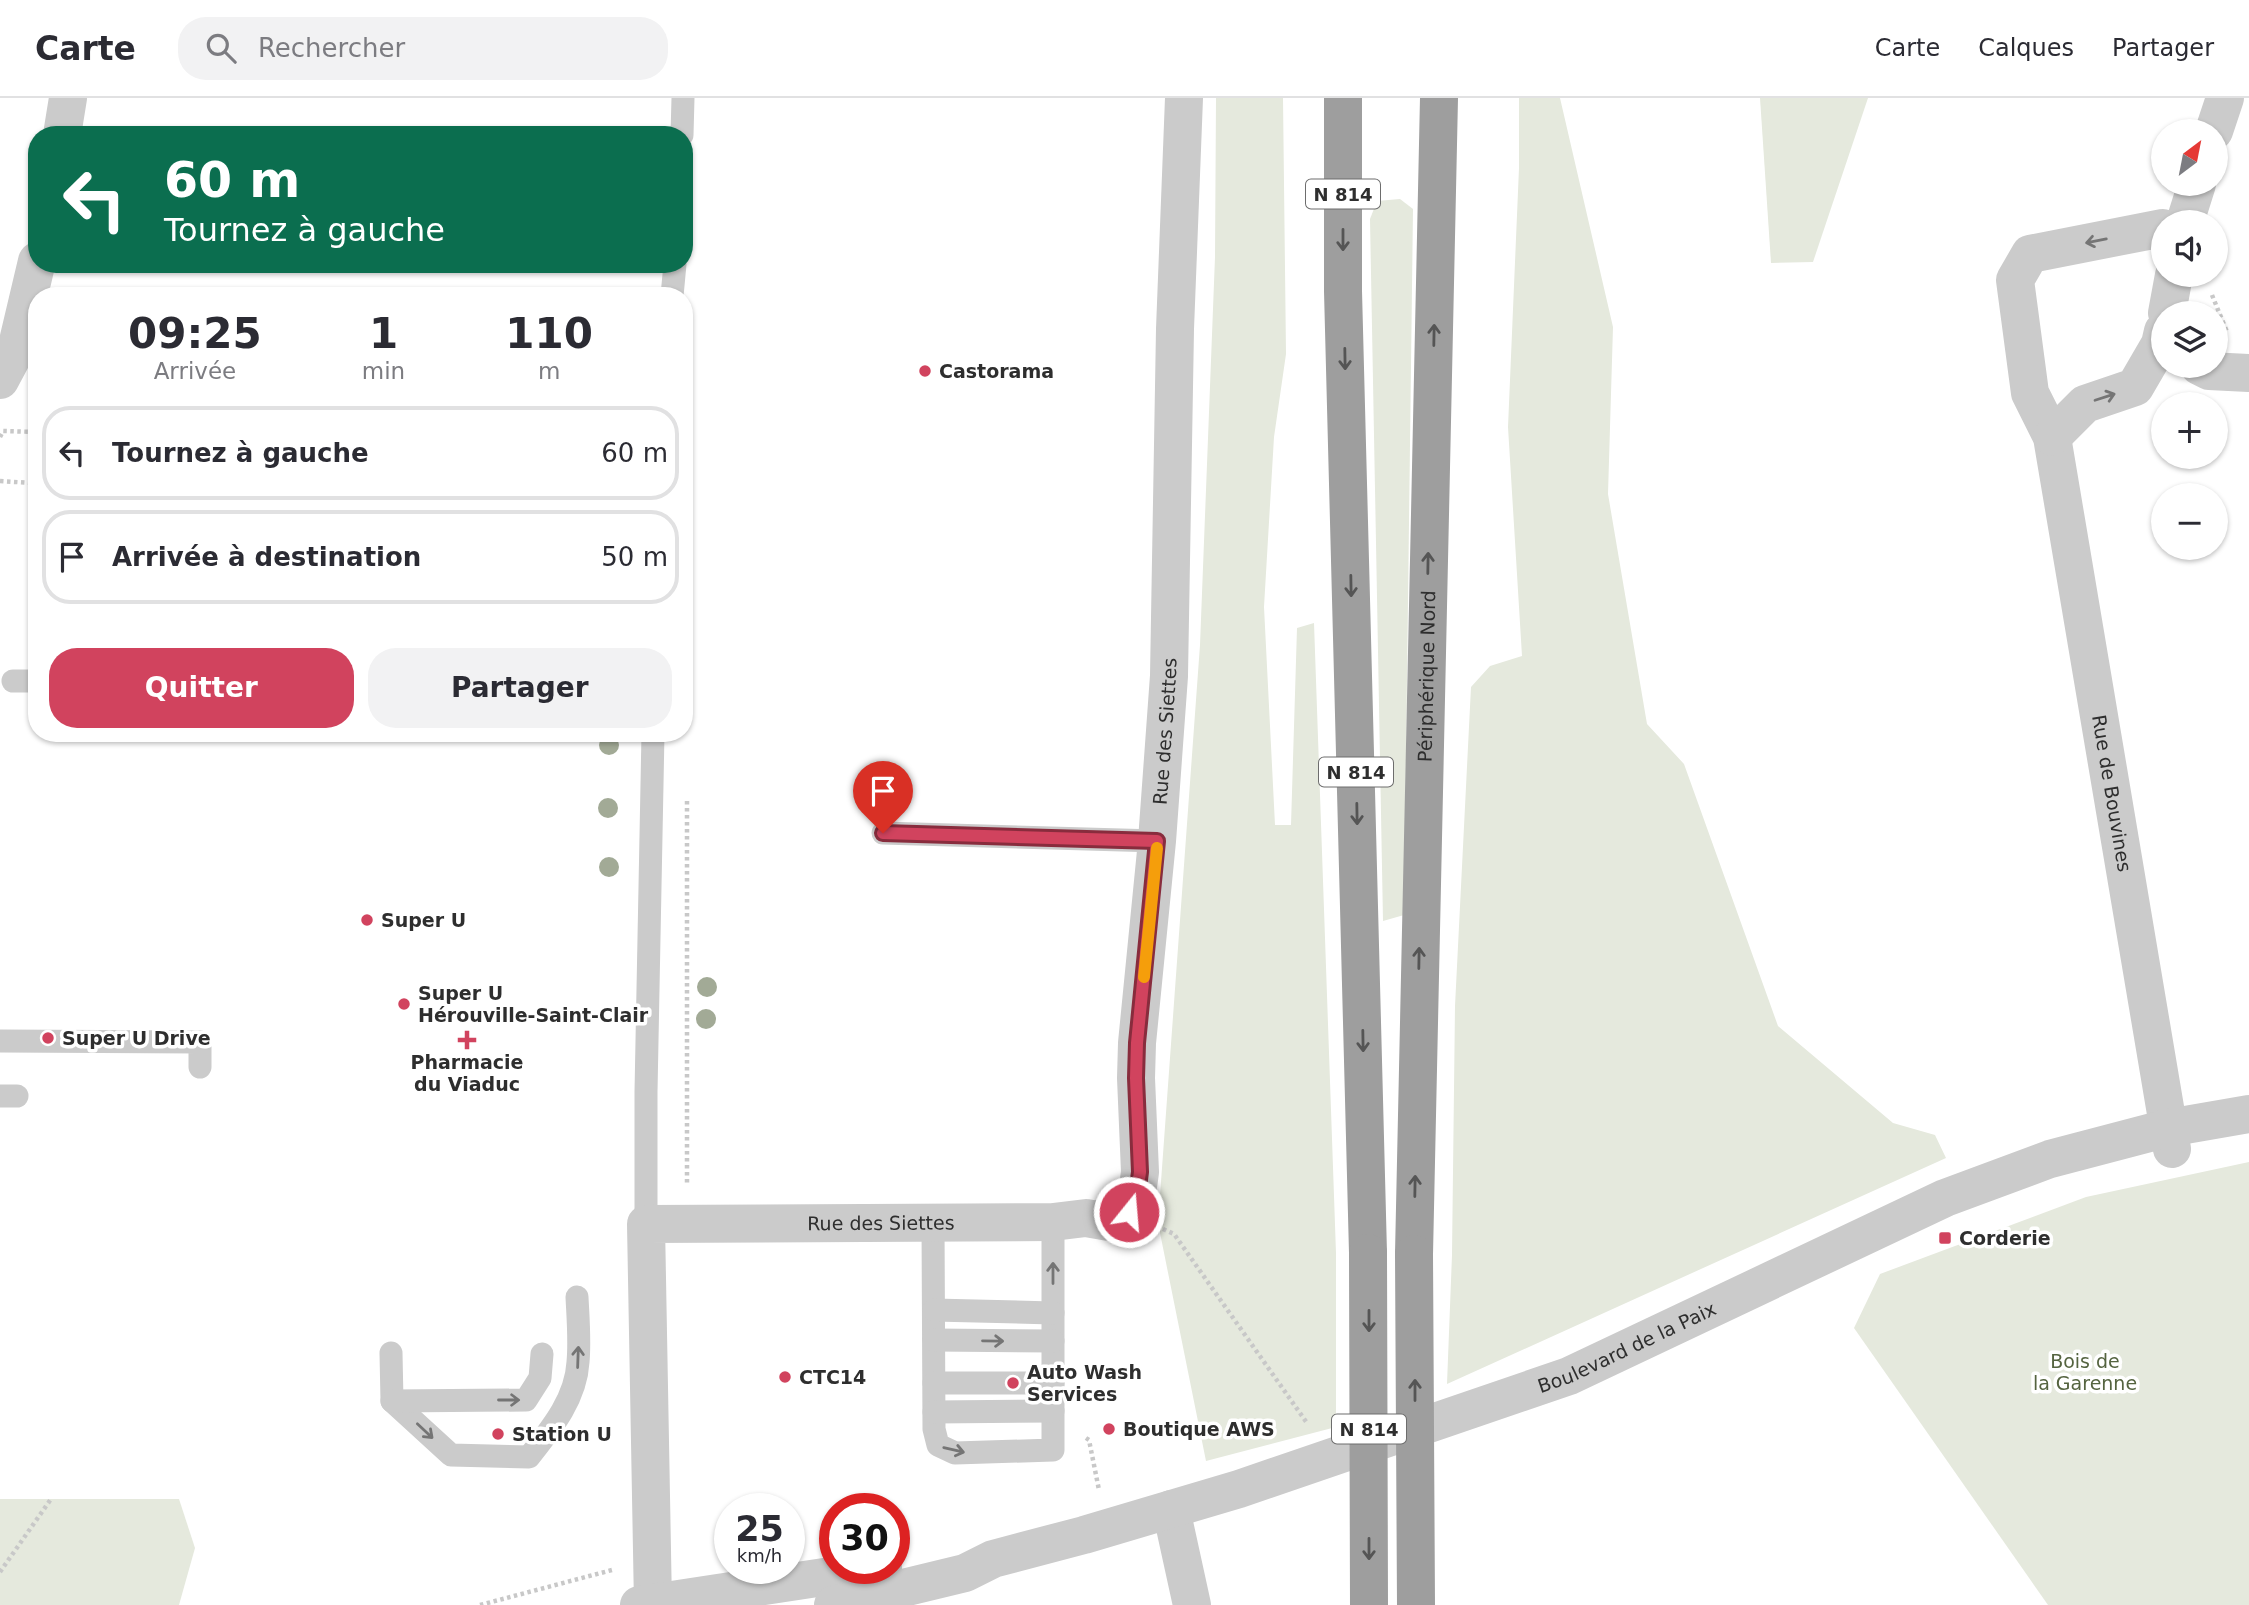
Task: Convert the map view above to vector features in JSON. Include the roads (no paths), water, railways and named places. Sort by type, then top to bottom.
[{"type":"highway","name":"N 814","points":[[1343,98],[1343,291],[1368,1253],[1369,1605]]},
{"type":"highway","name":"Périphérique Nord","points":[[1416,1605],[1414,1254],[1439,98]]},
{"type":"street","points":[[63,126],[68,98]]},
{"type":"street","name":"Rue des Siettes","points":[[646,1224],[1053,1222],[1086,1218],[1110,1222],[1129,1212],[1137,1194],[1140,1172],[1137,1043],[1157,841],[1169,676],[1175,329],[1184,98]]},
{"type":"street","points":[[2218,119],[2225,98]]},
{"type":"street","name":"Rue de Bouvines","points":[[2151,230],[2030,254],[2015,281],[2030,393],[2052,437],[2170,1138]]},
{"type":"street","points":[[0,380],[16,350],[28,299]]},
{"type":"street","points":[[2052,437],[2085,404],[2135,387],[2151,357]]},
{"type":"street","points":[[2228,372],[2246,372]]},
{"type":"street","name":"Boulevard de la Paix","points":[[833,1605],[965,1573],[993,1559],[1171,1509],[1331,1458],[1569,1376],[1928,1205],[2050,1159],[2170,1138],[2249,1114]]},
{"type":"street","points":[[646,1224],[651,1563],[648,1604],[819,1578]]},
{"type":"street","points":[[1171,1509],[1192,1605]]},
{"type":"street","name":"Boulevard de la Paix","points":[[910,1564],[964,1557],[993,1559]]},
{"type":"lane","points":[[682,126],[683,98]]},
{"type":"lane","points":[[13,681],[28,681]]},
{"type":"lane","points":[[646,1224],[653,742]]},
{"type":"lane","points":[[883,833],[1157,841]]},
{"type":"lane","points":[[0,1041],[201,1042],[200,1067]]},
{"type":"lane","points":[[933,1223],[934,1429],[938,1445],[955,1453],[1053,1450],[1053,1222]]},
{"type":"lane","points":[[391,1353],[392,1401],[451,1455],[529,1457],[556,1423],[571,1395],[579,1364],[577,1297]]},
{"type":"lane","points":[[934,1310],[1053,1313]]},
{"type":"lane","points":[[934,1340],[1053,1342]]},
{"type":"lane","points":[[392,1401],[526,1400],[540,1378],[542,1354]]},
{"type":"lane","points":[[934,1383],[1053,1383]]},
{"type":"lane","points":[[934,1412],[1053,1411]]},
{"type":"place","name":"Castorama","points":[[925,371]]},
{"type":"place","name":"Super U","points":[[367,920]]},
{"type":"place","name":"Super U Hérouville-Saint-Clair","points":[[404,1004]]},
{"type":"place","name":"Super U Drive","points":[[48,1038]]},
{"type":"place","name":"Pharmacie du Viaduc","points":[[467,1040]]},
{"type":"place","name":"Corderie","points":[[1945,1238]]},
{"type":"place","name":"CTC14","points":[[785,1377]]},
{"type":"place","name":"Auto Wash Services","points":[[1013,1383]]},
{"type":"place","name":"Boutique AWS","points":[[1109,1429]]},
{"type":"place","name":"Station U","points":[[498,1434]]},
{"type":"park label","name":"Bois de la Garenne","points":[[2085,1372]]}]
